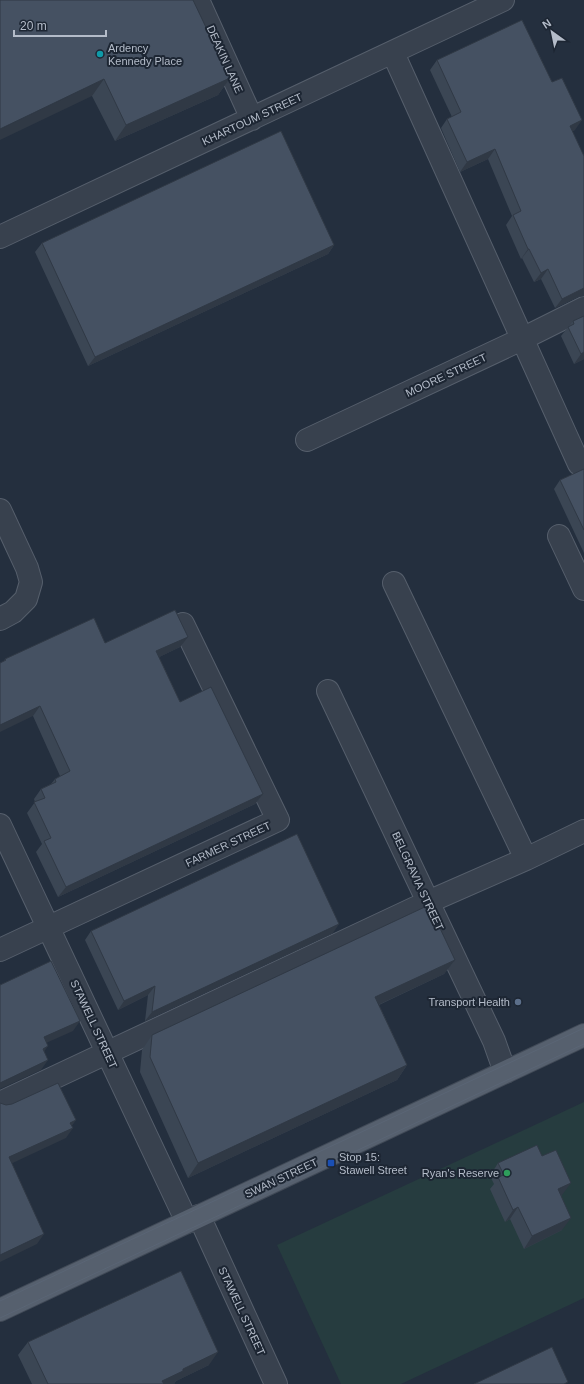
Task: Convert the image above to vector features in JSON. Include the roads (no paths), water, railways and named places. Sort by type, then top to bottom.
[{"type":"main road","name":"SWAN STREET","points":[[0,1310],[584,1035]]},
{"type":"street","name":"DEAKIN LANE","points":[[198,0],[252,119]]},
{"type":"street","name":"KHARTOUM STREET","points":[[0,237],[503,0]]},
{"type":"street","points":[[392,53],[579,464]]},
{"type":"street","name":"MOORE STREET","points":[[307,440],[522,339],[584,308]]},
{"type":"street","points":[[0,510],[32,582],[26,599],[13,612],[0,618]]},
{"type":"street","points":[[559,536],[584,589]]},
{"type":"street","points":[[394,583],[526,859]]},
{"type":"street","name":"FARMER STREET","points":[[0,950],[278,820],[183,624]]},
{"type":"street","name":"BELGRAVIA STREET","points":[[328,690],[494,1041],[505,1072]]},
{"type":"street","name":"STAWELL STREET","points":[[0,826],[108,1053],[276,1384]]},
{"type":"street","points":[[0,1103],[428,902],[526,859],[584,831]]},
{"type":"tram line","points":[[0,1301],[584,1028]]},
{"type":"tram line","points":[[0,1318],[584,1044]]},
{"type":"place","name":"Ardency Kennedy Place","points":[[100,54]]},
{"type":"place","name":"Transport Health","points":[[518,1002]]},
{"type":"place","name":"Stop 15: Stawell Street","points":[[331,1163]]},
{"type":"place","name":"Ryan's Reserve","points":[[507,1173]]}]
